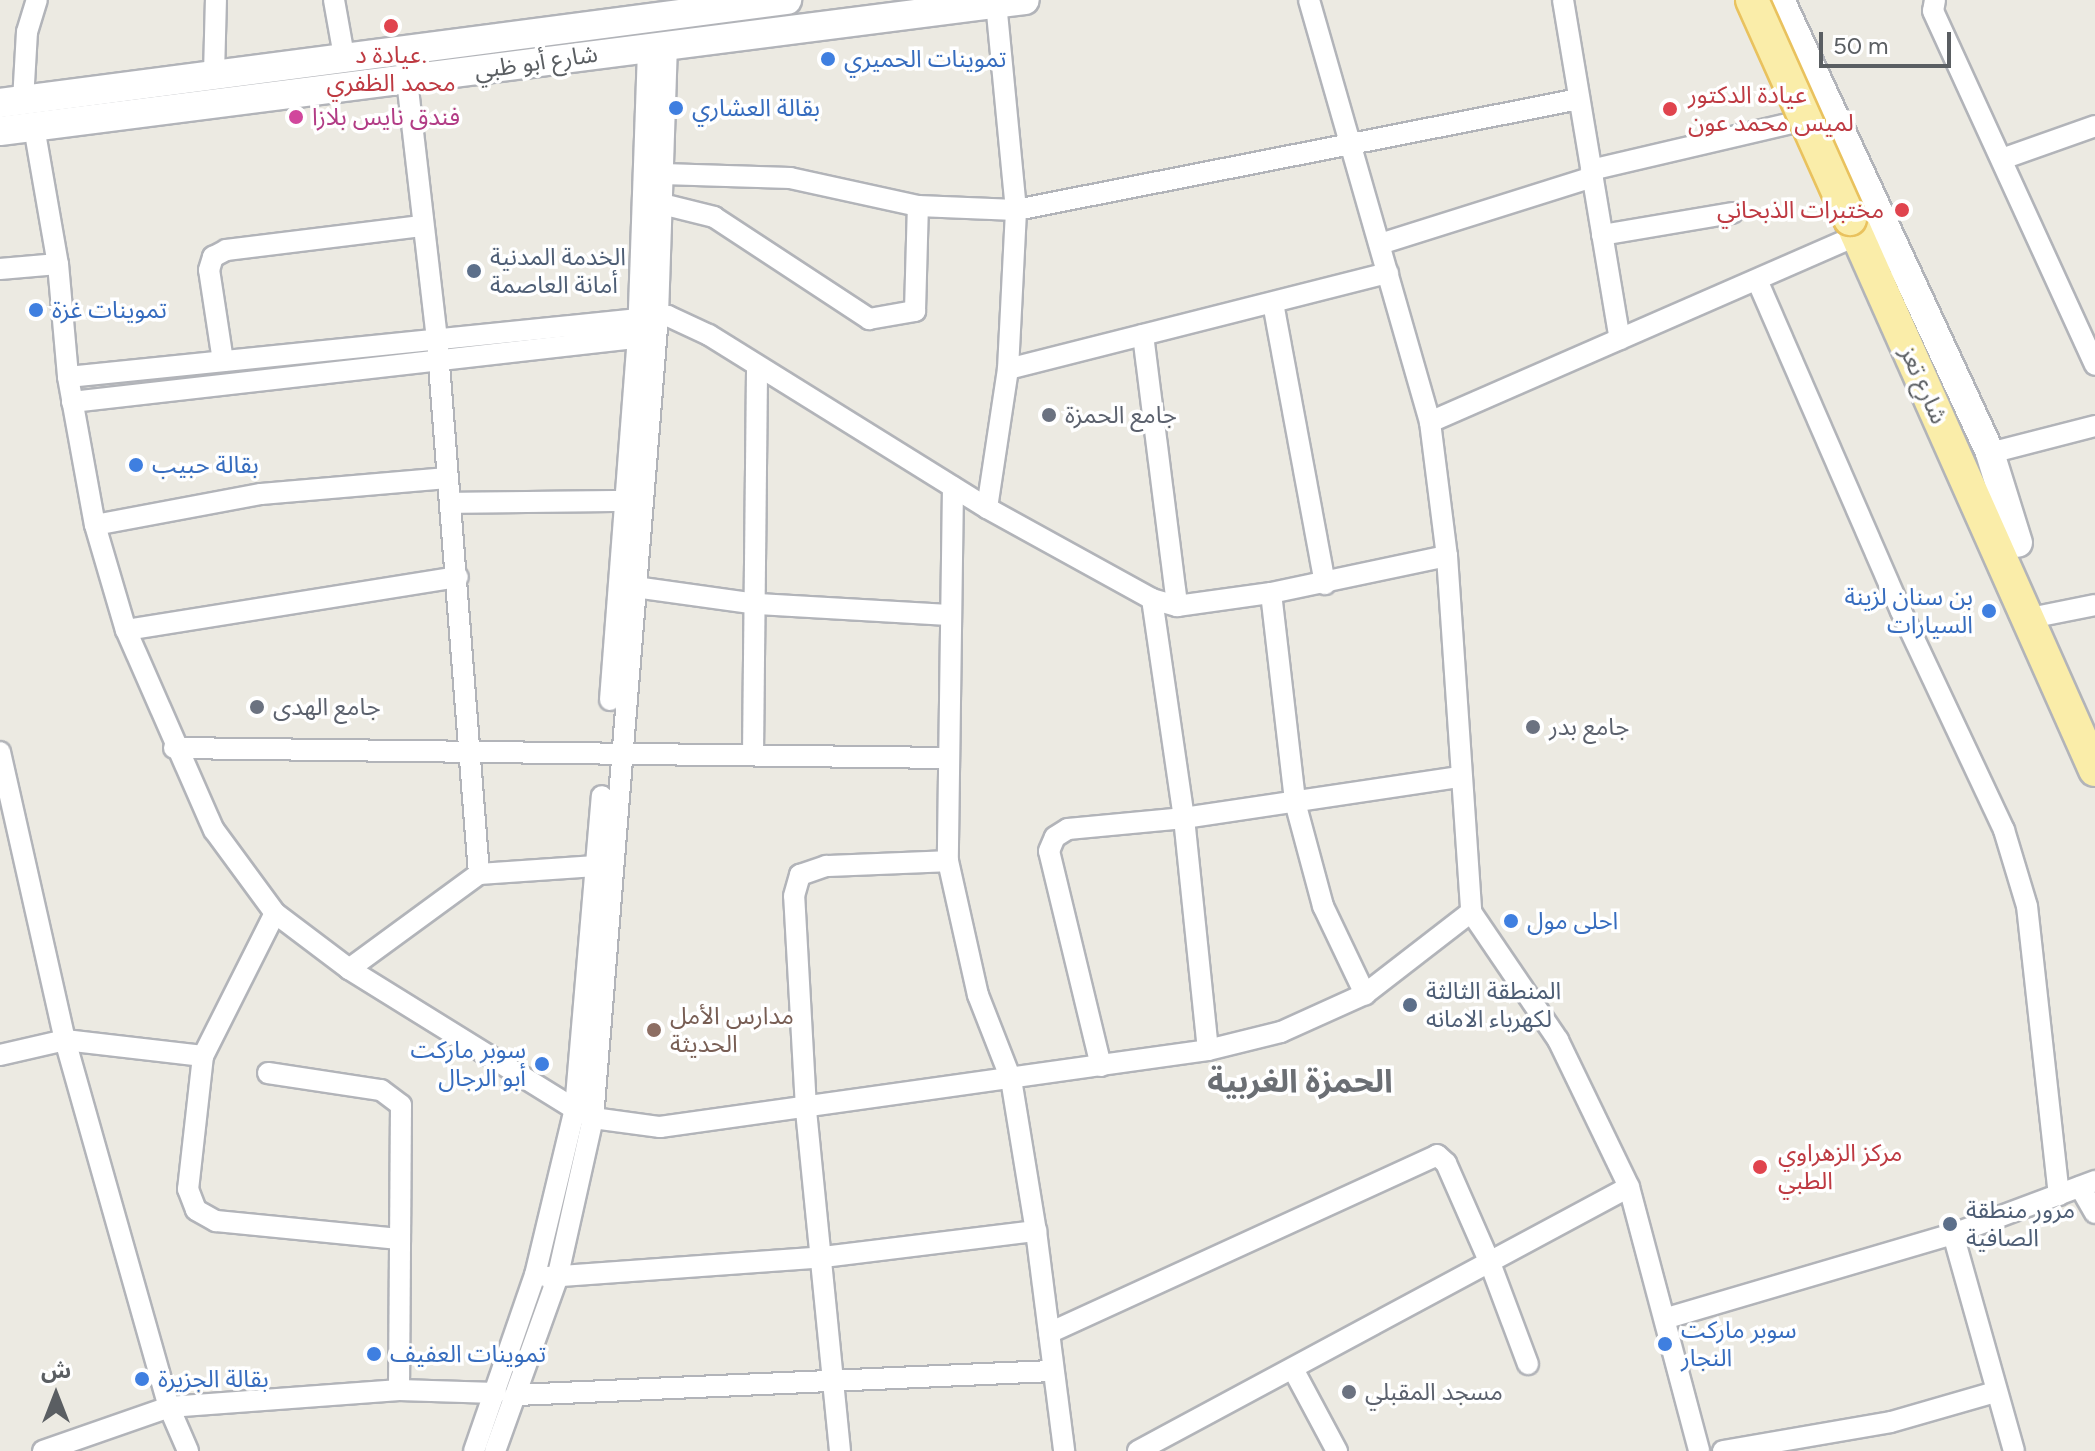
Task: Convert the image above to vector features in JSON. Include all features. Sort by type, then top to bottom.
[{"type":"main road","name":"شارع أبو ظبي","points":[[0,131],[19,110],[214,74],[675,7],[787,0]]},
{"type":"main road","name":"شارع أبو ظبي","points":[[19,110],[407,80],[657,45],[1025,0]]},
{"type":"main road","points":[[1735,0],[1791,123],[1853,225]]},
{"type":"main road","name":"شارع تعز","points":[[1752,0],[1853,225],[2040,616],[2095,721]]},
{"type":"main road","points":[[1752,38],[1752,24],[1760,13],[1785,11],[1990,453],[2006,541]]},
{"type":"main road","name":"شارع تعز","points":[[2040,616],[2095,770]]},
{"type":"street","points":[[37,0],[27,32],[19,110],[58,264],[68,377],[95,525],[126,630],[174,748],[214,830],[275,913],[349,969],[584,1114],[660,1127],[1208,1050],[1281,1032],[1365,994],[1471,912]]},
{"type":"street","points":[[214,74],[216,0]]},
{"type":"street","points":[[334,0],[344,56]]},
{"type":"street","points":[[1309,0],[1430,422],[1447,556],[1458,777],[1471,912],[1558,1040],[1629,1187],[1667,1318],[1699,1451]]},
{"type":"street","points":[[1563,0],[1620,339]]},
{"type":"street","points":[[1935,0],[1933,11],[2095,365]]},
{"type":"street","points":[[987,508],[1008,369],[1016,210],[996,4]]},
{"type":"street","points":[[474,1451],[506,1394],[557,1279],[584,1114],[612,751],[625,501],[662,204],[657,45]]},
{"type":"street","points":[[495,1451],[535,1275],[584,1114],[596,866],[635,587],[648,326],[657,45]]},
{"type":"street","points":[[407,80],[437,348],[458,577],[479,874]]},
{"type":"street","points":[[663,174],[790,178],[918,206],[1016,210],[1579,99]]},
{"type":"street","points":[[1380,244],[1592,174],[1791,123]]},
{"type":"street","points":[[2002,159],[2095,126]]},
{"type":"street","points":[[662,204],[714,217],[869,319],[915,311],[918,206]]},
{"type":"street","points":[[1602,235],[1732,213]]},
{"type":"street","points":[[1430,422],[1757,280],[1853,225]]},
{"type":"street","points":[[223,361],[209,270],[213,257],[226,250],[422,226]]},
{"type":"street","points":[[0,269],[58,264]]},
{"type":"street","points":[[1008,369],[1388,273]]},
{"type":"street","points":[[1757,280],[1901,611],[2004,830],[2027,906],[2059,1195]]},
{"type":"street","points":[[1273,303],[1325,584]]},
{"type":"street","points":[[72,402],[437,348],[690,324],[987,508],[1152,599],[1177,606],[1271,593],[1447,556]]},
{"type":"street","points":[[1143,335],[1177,606]]},
{"type":"street","points":[[68,377],[223,361],[437,348]]},
{"type":"street","points":[[753,754],[758,604],[757,367]]},
{"type":"street","points":[[1990,453],[2095,426]]},
{"type":"street","points":[[95,525],[261,494],[447,478]]},
{"type":"street","points":[[953,487],[946,758],[948,861],[978,995],[1011,1079],[1036,1231],[1064,1451]]},
{"type":"street","points":[[450,503],[625,501]]},
{"type":"street","points":[[126,630],[458,577]]},
{"type":"street","points":[[635,587],[758,604],[949,615]]},
{"type":"street","points":[[1271,593],[1295,802],[1323,906],[1365,994]]},
{"type":"street","points":[[1152,599],[1184,818],[1208,1050]]},
{"type":"street","points":[[2040,616],[2095,605]]},
{"type":"street","points":[[174,748],[472,748],[946,758]]},
{"type":"street","points":[[1,762],[65,1040],[169,1407],[188,1451]]},
{"type":"street","points":[[1101,1066],[1049,851],[1055,837],[1068,829],[1184,818],[1458,777]]},
{"type":"street","points":[[840,1451],[806,1108],[794,896],[800,875],[826,866],[948,861]]},
{"type":"street","points":[[349,969],[479,874],[596,866]]},
{"type":"street","points":[[275,913],[203,1056],[188,1189],[196,1210],[216,1221],[399,1239]]},
{"type":"street","points":[[0,1055],[65,1040],[203,1056]]},
{"type":"street","points":[[268,1073],[394,1095],[401,1105],[399,1390]]},
{"type":"street","points":[[1049,1333],[1437,1155],[1446,1163],[1490,1263],[1528,1364]]},
{"type":"street","points":[[1667,1318],[1953,1234],[2088,1184],[2095,1213]]},
{"type":"street","points":[[1138,1451],[1629,1187]]},
{"type":"street","points":[[535,1275],[557,1279],[823,1257],[1036,1231]]},
{"type":"street","points":[[1953,1234],[2014,1451]]},
{"type":"street","points":[[1293,1369],[1337,1451]]},
{"type":"street","points":[[43,1451],[169,1407],[399,1390],[506,1394],[1052,1371]]},
{"type":"street","points":[[1723,1451],[1891,1422],[1995,1392]]},
{"type":"place","name":"عيادة د. محمد الظفري","points":[[391,26]]},
{"type":"place","name":"تموينات الحميري","points":[[828,59]]},
{"type":"place","name":"بقالة العشاري","points":[[676,108]]},
{"type":"place","name":"عيادة الدكتور لميس محمد عون","points":[[1670,109]]},
{"type":"place","name":"فندق نايس بلازا","points":[[296,117]]},
{"type":"place","name":"مختبرات الذبحاني","points":[[1902,210]]},
{"type":"place","name":"الخدمة المدنية أمانة العاصمة","points":[[474,271]]},
{"type":"place","name":"تموينات غزة","points":[[36,310]]},
{"type":"place","name":"جامع الحمزة","points":[[1049,415]]},
{"type":"place","name":"بقالة حبيب","points":[[136,465]]},
{"type":"place","name":"بن سنان لزينة السيارات","points":[[1989,611]]},
{"type":"place","name":"جامع الهدى","points":[[257,707]]},
{"type":"place","name":"جامع بدر","points":[[1533,727]]},
{"type":"place","name":"احلى مول","points":[[1511,921]]},
{"type":"place","name":"المنطقة الثالثة لكهرباء الامانه","points":[[1410,1005]]},
{"type":"place","name":"مدارس الأمل الحديثة","points":[[654,1030]]},
{"type":"place","name":"سوبر ماركت أبو الرجال","points":[[542,1064]]},
{"type":"place","name":"مركز الزهراوي الطبي","points":[[1760,1167]]},
{"type":"place","name":"مرور منطقة الصافية","points":[[1950,1224]]},
{"type":"place","name":"سوبر ماركت النجار","points":[[1665,1344]]},
{"type":"place","name":"تموينات العفيف","points":[[374,1354]]},
{"type":"place","name":"بقالة الجزيرة","points":[[142,1379]]},
{"type":"place","name":"مسجد المقبلي","points":[[1349,1392]]},
{"type":"district","name":"الحمزة الغربية","points":[[1300,1081]]}]
